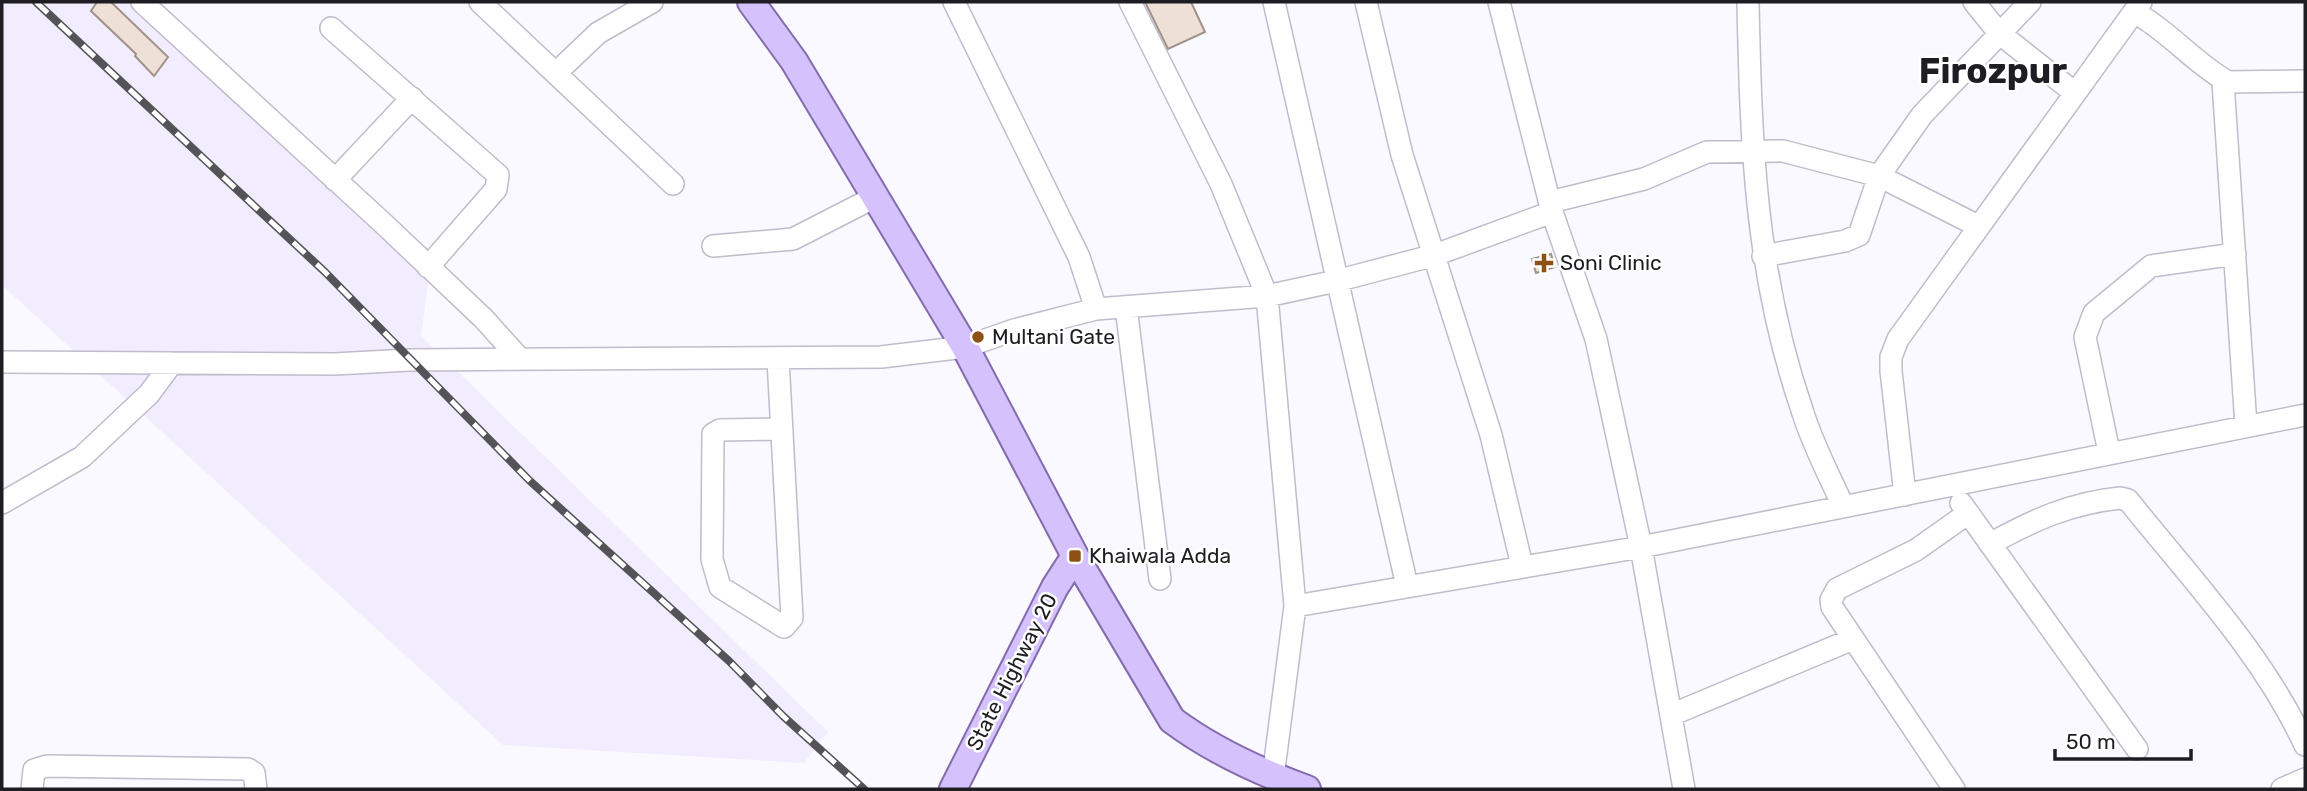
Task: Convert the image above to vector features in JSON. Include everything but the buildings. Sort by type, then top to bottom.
[{"type":"main road","points":[[754,3],[794,61],[965,347],[1075,556],[1172,720],[1194,736],[1273,777],[1307,789]]},
{"type":"main road","name":"State Highway 20","points":[[953,789],[1055,587],[1075,556]]},
{"type":"street","points":[[142,2],[484,319],[520,359]]},
{"type":"street","points":[[480,2],[673,184]]},
{"type":"street","points":[[556,74],[598,33],[652,2]]},
{"type":"street","points":[[954,2],[1079,257],[1096,309]]},
{"type":"street","points":[[1130,2],[1221,184],[1267,296],[1295,606],[1273,777]]},
{"type":"street","points":[[1274,2],[1406,586]]},
{"type":"street","points":[[1366,2],[1402,155],[1490,435],[1522,566]]},
{"type":"street","points":[[1499,2],[1551,207],[1595,339],[1641,547],[1684,789]]},
{"type":"street","points":[[1748,2],[1751,151],[1763,256],[1776,321],[1802,412],[1843,506]]},
{"type":"street","points":[[1974,2],[1999,33],[2075,93]]},
{"type":"street","points":[[1763,256],[1859,236],[1865,227],[1879,176],[1922,115],[2030,2]]},
{"type":"street","points":[[1905,495],[1891,357],[1906,325],[2137,7],[2211,72],[2228,82]]},
{"type":"street","points":[[331,28],[497,172],[499,178],[496,189],[428,267]]},
{"type":"street","points":[[2246,426],[2222,82],[2305,81]]},
{"type":"street","points":[[335,180],[412,98]]},
{"type":"street","points":[[2,362],[778,359],[881,357],[965,347],[1014,330],[1096,309],[1267,296],[1435,255],[1551,207],[1644,179],[1707,152],[1799,153],[1879,176],[1978,226]]},
{"type":"street","points":[[713,246],[787,241],[875,197]]},
{"type":"street","points":[[2109,452],[2085,337],[2094,313],[2151,266],[2235,254]]},
{"type":"street","points":[[1126,307],[1160,579]]},
{"type":"street","points":[[778,359],[782,429],[792,618],[784,627],[720,587],[712,559],[713,434],[720,430],[782,429]]},
{"type":"street","points":[[2,503],[82,457],[149,394],[172,363]]},
{"type":"street","points":[[1295,606],[1641,547],[2305,415]]},
{"type":"street","points":[[1950,486],[1967,514],[2137,749]]},
{"type":"street","points":[[1990,544],[2032,520],[2064,508],[2120,498],[2128,500],[2272,683],[2305,745]]},
{"type":"street","points":[[1954,789],[1832,607],[1833,593],[1916,550],[1967,514]]},
{"type":"street","points":[[1671,715],[1853,639]]},
{"type":"street","points":[[32,789],[34,770],[47,766],[248,769],[254,773],[256,789]]},
{"type":"street","points":[[2282,789],[2305,779]]},
{"type":"shaded area","points":[[2,2],[142,2],[430,269],[421,336],[828,732],[804,763],[503,745],[2,285]]},
{"type":"railway","points":[[36,2],[325,272],[530,481],[729,661],[783,716],[864,789]]},
{"type":"place","name":"Soni Clinic","points":[[1544,263]]},
{"type":"place","name":"Multani Gate","points":[[978,337]]},
{"type":"place","name":"Khaiwala Adda","points":[[1075,556]]},
{"type":"district","name":"Firozpur","points":[[1993,71]]}]
